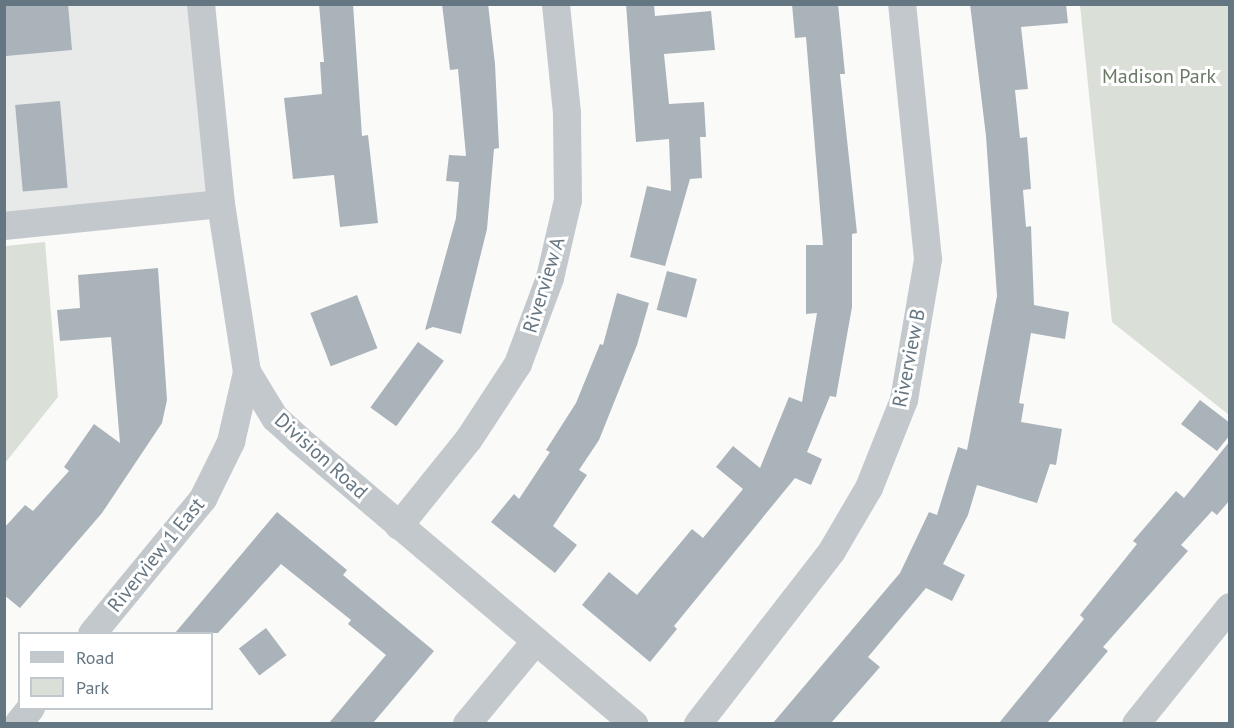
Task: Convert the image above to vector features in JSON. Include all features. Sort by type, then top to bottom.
[{"type":"street","name":"Division Road","points":[[201,4],[221,204],[247,372],[275,418],[399,526],[634,723]]},
{"type":"street","name":"Riverview A","points":[[399,526],[469,439],[519,364],[550,278],[568,200],[567,113],[556,4]]},
{"type":"street","name":"Riverview B","points":[[698,723],[832,551],[869,488],[904,400],[928,259],[902,4]]},
{"type":"street","points":[[4,226],[221,204]]},
{"type":"street","name":"Riverview 1 East","points":[[93,632],[203,499],[231,442],[247,372]]},
{"type":"street","points":[[1136,723],[1230,607]]},
{"type":"street","points":[[467,723],[536,641]]},
{"type":"street","points":[[18,723],[29,710]]},
{"type":"shaded area","points":[[4,5],[201,5],[221,204],[5,226]]},
{"type":"green space","name":"Madison Park","points":[[1080,5],[1229,5],[1229,415],[1112,322]]},
{"type":"green space","points":[[45,242],[58,397],[5,463],[5,246]]},
{"type":"building","points":[[4,4],[68,4],[72,50],[6,56]]},
{"type":"building","points":[[319,4],[353,4],[362,136],[368,135],[378,223],[340,227],[334,175],[293,179],[284,98],[322,94],[320,62],[324,62]]},
{"type":"building","points":[[442,4],[488,4],[495,64],[499,148],[494,149],[487,229],[461,334],[433,327],[425,330],[456,218],[459,182],[446,181],[449,155],[466,156],[458,69],[450,70]]},
{"type":"building","points":[[626,4],[654,4],[655,16],[711,11],[715,50],[664,54],[669,104],[704,102],[706,137],[700,137],[702,178],[690,179],[665,266],[630,257],[647,186],[671,191],[669,139],[636,142]]},
{"type":"building","points":[[792,4],[838,4],[845,74],[840,74],[857,233],[852,234],[852,307],[836,397],[830,396],[807,452],[822,459],[811,485],[795,478],[674,626],[677,629],[650,662],[582,605],[609,572],[637,595],[692,529],[703,538],[743,489],[716,467],[733,446],[760,468],[789,397],[802,402],[817,313],[806,314],[806,245],[823,245],[806,37],[795,38]]},
{"type":"building","points":[[970,4],[1066,4],[1068,23],[1021,27],[1028,89],[1015,90],[1020,138],[1027,137],[1031,189],[1023,190],[1026,227],[1031,226],[1034,305],[1069,312],[1065,339],[1031,333],[1019,403],[1024,404],[1021,422],[1062,429],[1056,465],[1050,464],[1037,503],[977,485],[968,515],[943,564],[965,575],[952,601],[926,588],[868,657],[880,667],[831,723],[773,723],[900,573],[929,512],[937,515],[958,447],[967,450],[997,296],[986,136]]},
{"type":"building","points":[[60,101],[68,188],[23,192],[15,105]]},
{"type":"building","points":[[158,268],[167,400],[162,423],[102,513],[20,608],[4,595],[4,528],[25,505],[33,511],[69,471],[64,467],[94,424],[120,443],[111,337],[60,341],[57,310],[80,308],[78,275]]},
{"type":"building","points":[[667,271],[697,279],[687,318],[657,310]]},
{"type":"building","points":[[617,293],[649,303],[637,345],[599,440],[579,470],[587,475],[553,526],[577,545],[555,573],[491,522],[514,494],[519,499],[550,452],[546,450],[576,403],[600,344],[603,345]]},
{"type":"building","points":[[357,295],[377,348],[331,366],[310,313]]},
{"type":"building","points":[[418,342],[444,361],[396,426],[370,408]]},
{"type":"building","points":[[1200,400],[1230,423],[1230,435],[1217,451],[1181,424]]},
{"type":"building","points":[[1230,441],[1230,500],[1217,515],[1212,511],[1181,545],[1188,551],[1103,647],[1108,651],[1047,723],[999,723],[1084,619],[1080,615],[1137,544],[1133,541],[1176,491],[1184,498]]},
{"type":"building","points":[[277,512],[347,570],[343,575],[434,651],[373,723],[329,723],[386,655],[348,624],[351,620],[281,564],[218,633],[176,632]]},
{"type":"building","points":[[266,628],[286,655],[259,676],[239,648]]}]
